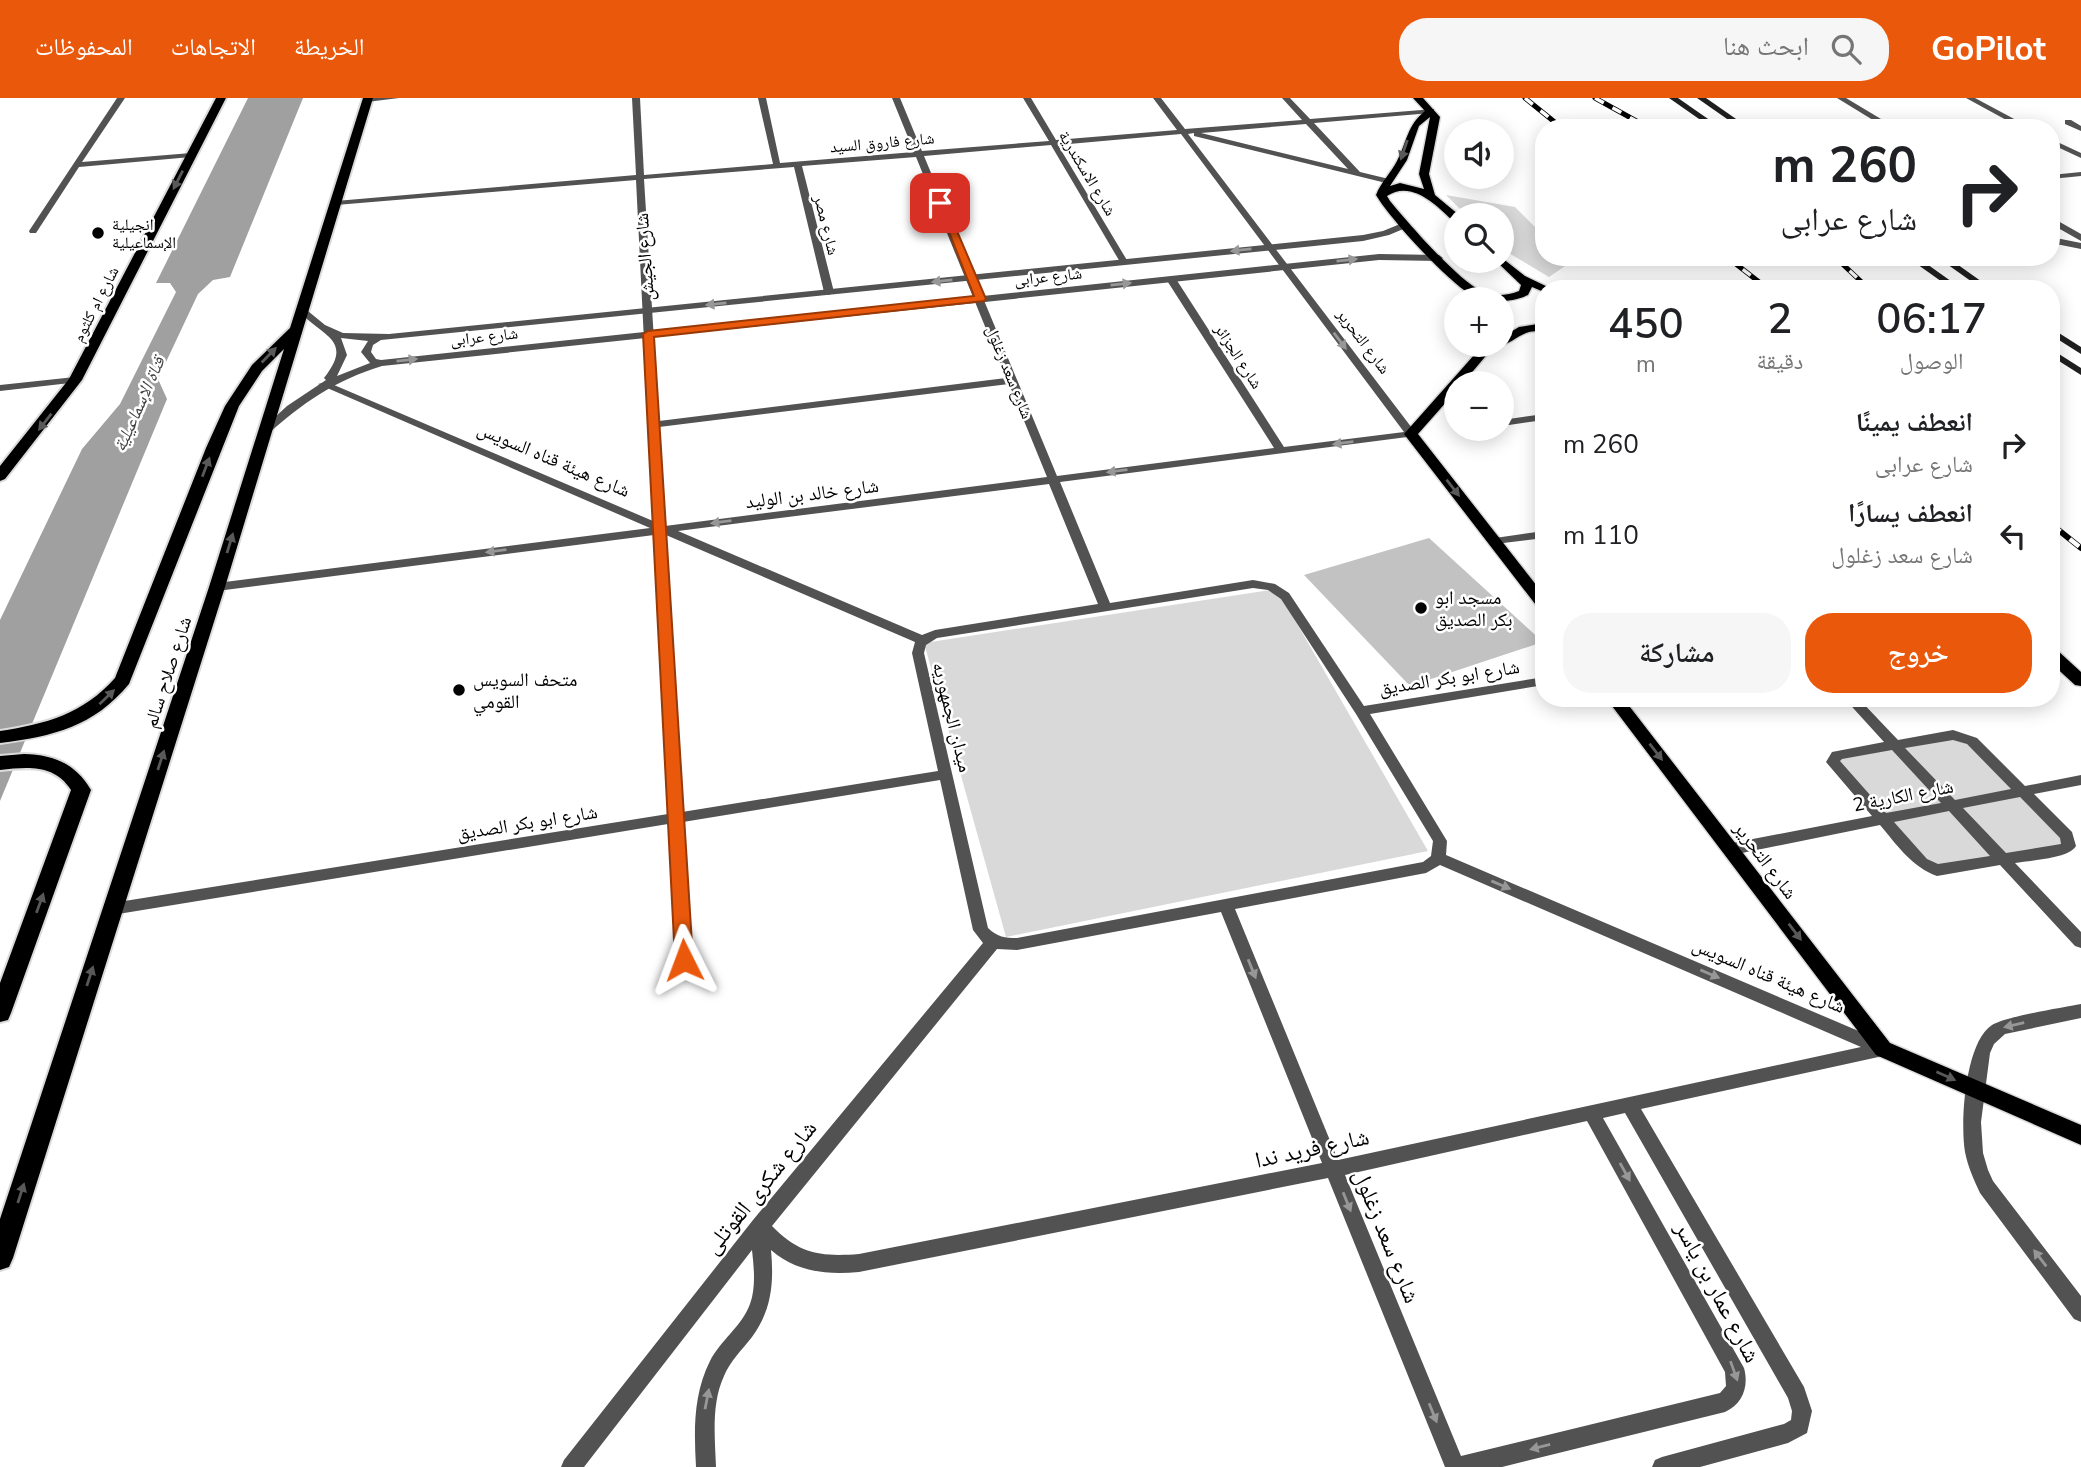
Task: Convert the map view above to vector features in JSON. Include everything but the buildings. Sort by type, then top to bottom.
[{"type":"highway","name":"شارع ام كلثوم","points":[[0,477],[75,380],[221,98]]},
{"type":"highway","name":"شارع صلاح سالم","points":[[0,1258],[217,587],[368,99]]},
{"type":"highway","points":[[0,737],[49,730],[95,709],[112,695],[122,680],[232,406],[257,368],[298,329]]},
{"type":"highway","points":[[0,763],[33,759],[65,770],[75,779],[81,790],[0,1013]]},
{"type":"main road","points":[[1418,98],[1431,111],[1436,124],[1424,174],[1431,194],[1444,206]]},
{"type":"main road","points":[[1673,98],[1704,119]]},
{"type":"main road","points":[[1701,98],[1732,119]]},
{"type":"main road","points":[[1431,111],[1414,124],[1399,167],[1384,187],[1384,204],[1468,287]]},
{"type":"main road","points":[[1384,187],[1405,188],[1431,194]]},
{"type":"main road","points":[[1924,266],[1945,280]]},
{"type":"main road","points":[[1954,266],[1975,280]]},
{"type":"main road","points":[[1514,272],[1535,284]]},
{"type":"main road","points":[[1514,296],[1527,289],[1522,279]]},
{"type":"main road","points":[[1514,335],[1535,328]]},
{"type":"main road","points":[[2060,336],[2076,344],[2081,351]]},
{"type":"main road","points":[[1467,371],[1481,357]]},
{"type":"main road","points":[[2060,358],[2081,372]]},
{"type":"main road","points":[[1411,434],[1444,397]]},
{"type":"main road","name":"شارع التحرير","points":[[1411,434],[1535,594]]},
{"type":"main road","points":[[2060,662],[2081,681]]},
{"type":"main road","name":"شارع التحرير","points":[[1621,707],[1884,1049]]},
{"type":"main road","name":"شارع هيئة قناه السويس","points":[[1884,1049],[2081,1135]]},
{"type":"street","points":[[33,231],[121,98]]},
{"type":"street","points":[[368,99],[395,98]]},
{"type":"street","name":"شارع الجيش","points":[[636,98],[684,960]]},
{"type":"street","points":[[762,98],[777,166]]},
{"type":"street","name":"شارع سعد زغلول","points":[[897,98],[1106,608]]},
{"type":"street","name":"شارع الاسكندرية","points":[[1027,98],[1124,262]]},
{"type":"street","name":"شارع التحرير","points":[[1157,98],[1411,434]]},
{"type":"street","points":[[1286,98],[1357,174]]},
{"type":"street","points":[[1841,98],[1877,119]]},
{"type":"street","points":[[1970,98],[2009,119]]},
{"type":"street","name":"شارع فاروق السيد","points":[[336,203],[1431,111]]},
{"type":"street","points":[[2068,122],[2081,129]]},
{"type":"street","points":[[1182,131],[1357,174],[1384,187]]},
{"type":"street","points":[[2060,146],[2081,156]]},
{"type":"street","points":[[79,165],[191,155]]},
{"type":"street","name":"شارع مصر","points":[[797,164],[829,292]]},
{"type":"street","points":[[2060,176],[2081,174]]},
{"type":"street","name":"شارع عرابى","points":[[303,310],[314,324],[331,332],[347,336],[379,337],[1363,238],[1405,225]]},
{"type":"street","points":[[2060,225],[2081,238]]},
{"type":"street","points":[[2060,242],[2081,246]]},
{"type":"street","name":"شارع عرابى","points":[[263,433],[306,395],[323,384],[342,374],[381,363],[1393,255],[1439,258]]},
{"type":"street","name":"شارع الجزائر","points":[[1171,279],[1281,451]]},
{"type":"street","points":[[323,384],[338,368],[342,359],[341,344],[331,332]]},
{"type":"street","points":[[379,337],[369,344],[366,352],[373,360],[381,363]]},
{"type":"street","points":[[0,388],[75,380]]},
{"type":"street","points":[[653,425],[1013,380]]},
{"type":"street","name":"شارع هيئة قناه السويس","points":[[323,384],[922,640]]},
{"type":"street","points":[[1514,421],[1535,418]]},
{"type":"street","name":"شارع خالد بن الوليد","points":[[217,587],[1411,434]]},
{"type":"street","points":[[1494,541],[1535,535]]},
{"type":"street","name":"ميدان الجمهوريه","points":[[993,942],[981,930],[918,653],[922,640],[934,634],[1252,584],[1271,587],[1285,596],[1361,711],[1440,841],[1439,858]]},
{"type":"street","name":"شارع ابو بكر الصديق","points":[[1361,711],[1535,682]]},
{"type":"street","points":[[1858,707],[2081,943]]},
{"type":"street","points":[[1952,735],[1966,737],[2022,791],[2067,836],[2069,846],[1937,870],[1922,863],[1836,767],[1834,758],[1837,755],[1952,735]]},
{"type":"street","name":"شارع ابو بكر الصديق","points":[[112,909],[947,774]]},
{"type":"street","name":"شارع الكارية 2","points":[[1732,849],[2081,780]]},
{"type":"street","points":[[993,942],[1017,944],[1226,906],[1426,867],[1439,858]]},
{"type":"street","name":"شارع هيئة قناه السويس","points":[[1439,858],[1884,1049]]},
{"type":"street","name":"شارع سعد زغلول","points":[[1226,906],[1458,1467]]},
{"type":"street","name":"شارع شكرى القوتلى","points":[[570,1467],[760,1226],[993,942]]},
{"type":"street","points":[[2081,1011],[2001,1028],[1991,1034],[1984,1043],[1970,1138],[1977,1170],[1986,1187],[2081,1312]]},
{"type":"street","name":"شارع فريد ندا","points":[[760,1226],[775,1244],[798,1259],[830,1266],[859,1263],[1333,1169],[1884,1049]]},
{"type":"street","name":"شارع عمار بن ياسر","points":[[1629,1104],[1797,1394],[1802,1411],[1800,1426],[1788,1433],[1662,1467]]},
{"type":"street","name":"شارع عمار بن ياسر","points":[[1458,1467],[1725,1402],[1735,1394],[1738,1382],[1734,1368],[1591,1112]]},
{"type":"street","points":[[706,1467],[704,1416],[707,1395],[714,1374],[725,1355],[749,1326],[760,1300],[760,1226]]},
{"type":"shaded area","points":[[1446,195],[1492,203],[1454,203]]},
{"type":"shaded area","points":[[1514,207],[1535,227],[1535,266],[1565,266],[1549,277],[1514,256]]},
{"type":"shaded area","points":[[1277,589],[1428,851],[1006,937],[924,643]]},
{"type":"shaded area","points":[[1959,736],[2069,846],[1937,870],[1834,758]]},
{"type":"water","name":"قناة الإسماعيلية","points":[[248,98],[303,98],[230,277],[213,280],[198,294],[158,379],[167,399],[0,801],[0,620],[82,449],[120,404],[176,292],[170,283],[156,283]]},
{"type":"railway","points":[[1525,98],[1551,119]]},
{"type":"railway","points":[[1595,98],[1633,119]]},
{"type":"railway","points":[[1739,266],[1756,280]]},
{"type":"railway","points":[[1845,266],[1859,280]]},
{"type":"railway","points":[[2060,531],[2081,548]]},
{"type":"place","name":"انجيلية الإسماعيلية","points":[[98,233]]},
{"type":"place","name":"مسجد ابو بكر الصديق","points":[[1421,608]]},
{"type":"place","name":"متحف السويس القومي","points":[[459,690]]},
{"type":"route","points":[[684,960],[648,334],[981,299],[940,203]]}]
